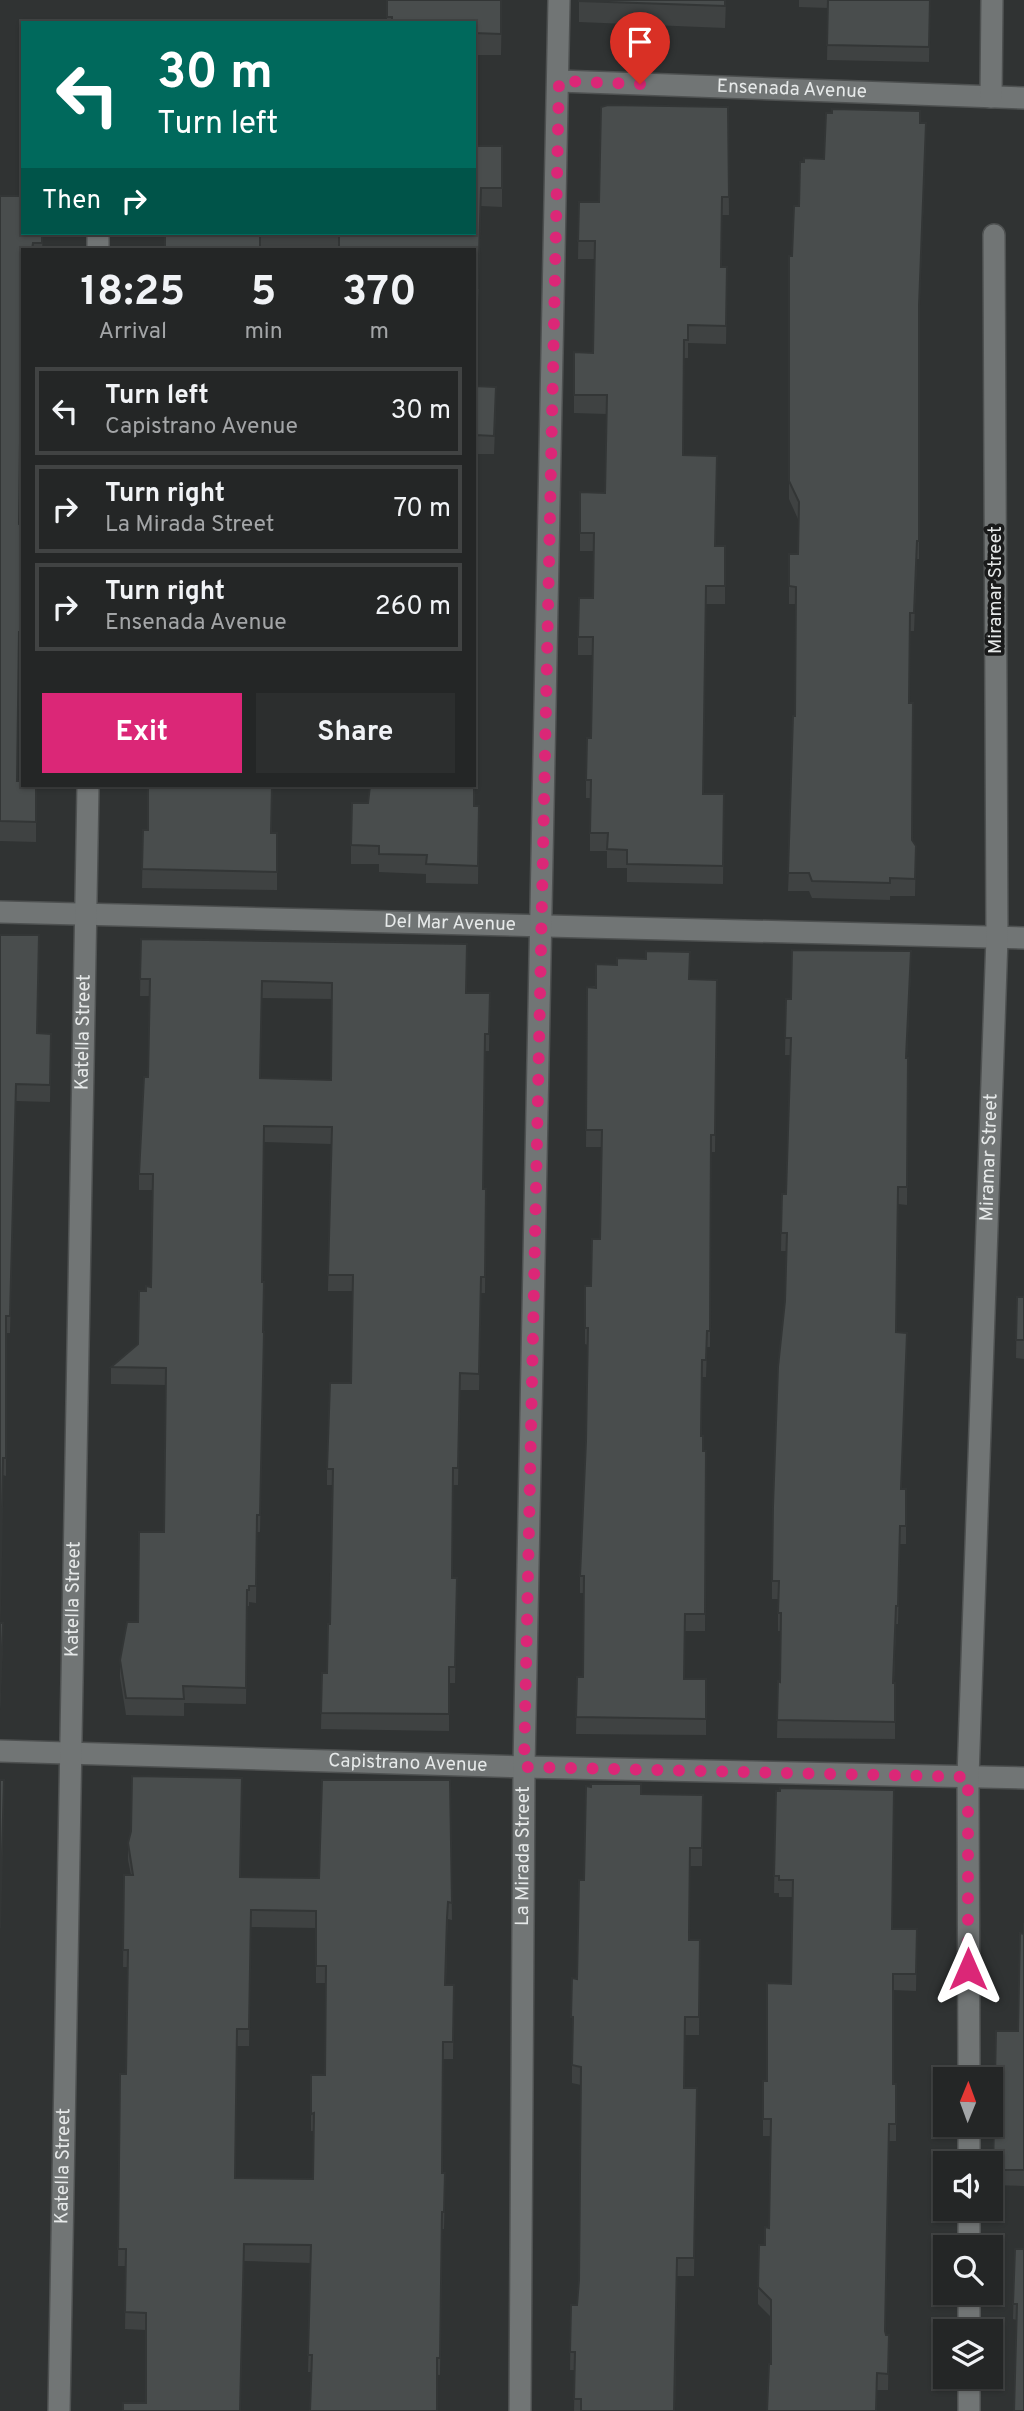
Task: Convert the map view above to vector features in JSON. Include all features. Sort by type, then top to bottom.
[{"type":"street","name":"La Mirada Street","points":[[520,2411],[524,1767],[559,0]]},
{"type":"street","points":[[991,97],[992,0]]},
{"type":"street","name":"Ensenada Avenue","points":[[559,81],[1024,98]]},
{"type":"street","name":"Miramar Street","points":[[969,2067],[968,1777],[997,937],[994,235]]},
{"type":"street","name":"Katella Street","points":[[59,2411],[88,787]]},
{"type":"street","name":"Del Mar Avenue","points":[[0,912],[1024,938]]},
{"type":"street","name":"Capistrano Avenue","points":[[0,1751],[524,1767],[1024,1778]]},
{"type":"street","points":[[969,2389],[969,2411]]},
{"type":"building","points":[[387,0],[501,0],[501,34],[476,33],[476,21],[392,21],[392,17],[387,17]]},
{"type":"building","points":[[725,0],[725,6],[579,1]]},
{"type":"building","points":[[828,0],[930,0],[929,47],[827,45]]},
{"type":"building","points":[[601,107],[728,107],[729,197],[722,197],[721,267],[727,267],[726,326],[688,325],[688,340],[684,340],[683,455],[717,456],[715,546],[725,546],[725,586],[706,586],[703,794],[724,794],[723,866],[627,864],[627,850],[607,849],[608,833],[590,833],[591,780],[586,780],[587,738],[591,738],[593,637],[578,637],[579,598],[593,598],[594,533],[580,533],[580,492],[605,493],[607,395],[574,395],[574,352],[593,353],[595,241],[578,241],[579,202],[599,202]]},
{"type":"building","points":[[832,109],[920,111],[920,123],[926,123],[919,306],[919,541],[914,613],[910,613],[909,703],[913,703],[912,840],[916,846],[915,879],[890,878],[890,883],[812,881],[809,873],[788,873],[795,716],[796,587],[789,586],[789,554],[798,554],[799,502],[789,481],[789,256],[792,256],[794,206],[799,206],[800,162],[804,162],[804,158],[824,159],[826,113],[832,113]]},
{"type":"building","points":[[476,146],[502,146],[502,188],[481,188],[478,288],[476,248],[339,248],[339,235],[476,235]]},
{"type":"building","points":[[0,196],[21,196],[21,235],[42,235],[42,243],[33,243],[32,248],[21,248],[21,632],[17,781],[21,781],[21,787],[36,787],[36,822],[0,821]]},
{"type":"building","points":[[165,235],[260,235],[260,248],[165,248]]},
{"type":"building","points":[[476,386],[496,387],[494,436],[476,435]]},
{"type":"building","points":[[148,787],[272,787],[271,833],[277,833],[277,872],[142,869],[143,830],[148,830]]},
{"type":"building","points":[[370,787],[474,787],[474,806],[479,806],[478,866],[426,864],[427,855],[379,854],[379,846],[351,845],[352,803],[368,803]]},
{"type":"building","points":[[0,935],[39,935],[37,1033],[51,1034],[50,1085],[16,1084],[10,1316],[6,1316],[6,1458],[3,1458],[0,1608]]},
{"type":"building","points":[[141,939],[467,944],[466,993],[490,993],[489,1034],[485,1034],[485,1277],[481,1277],[479,1374],[460,1373],[458,1468],[453,1468],[452,1578],[457,1578],[455,1667],[449,1667],[449,1714],[321,1713],[322,1673],[327,1673],[330,1624],[333,1469],[327,1469],[330,1383],[351,1383],[353,1275],[328,1275],[332,1127],[264,1126],[264,1332],[260,1515],[257,1515],[256,1586],[249,1586],[247,1590],[246,1688],[183,1686],[184,1699],[126,1698],[120,1660],[127,1622],[138,1622],[139,1532],[164,1532],[166,1368],[111,1367],[138,1344],[139,1291],[146,1291],[146,1286],[151,1287],[153,1174],[139,1174],[144,1077],[148,1077],[150,979],[140,979]],"holes":[[[262,981],[332,983],[331,1080],[260,1078]]]},
{"type":"building","points":[[792,950],[911,951],[906,1058],[907,1187],[898,1187],[896,1332],[907,1333],[901,1489],[906,1489],[906,1526],[900,1526],[893,1683],[895,1722],[777,1720],[781,1613],[778,1613],[779,1581],[772,1581],[773,1506],[778,1367],[785,1301],[787,1233],[781,1233],[782,1194],[786,1194],[791,1038],[785,1038],[786,999],[791,999]]},
{"type":"building","points":[[646,951],[690,952],[689,979],[717,980],[715,1135],[711,1135],[710,1331],[707,1331],[706,1360],[702,1360],[701,1436],[703,1451],[706,1451],[705,1614],[685,1614],[684,1679],[706,1679],[706,1719],[576,1717],[577,1677],[583,1677],[584,1576],[580,1576],[588,1328],[585,1328],[585,1286],[591,1286],[592,1239],[600,1239],[602,1130],[586,1130],[587,987],[596,988],[596,964],[617,965],[617,958],[646,959]]},
{"type":"building","points":[[1017,1297],[1024,1297],[1024,1340],[1016,1340]]},
{"type":"building","points":[[0,1623],[3,1623],[0,1693]]},
{"type":"building","points":[[132,1776],[242,1778],[240,1877],[319,1878],[322,1780],[450,1780],[452,1903],[448,1902],[445,1985],[454,1985],[453,2042],[443,2042],[442,2173],[445,2173],[437,2411],[310,2411],[312,2355],[308,2355],[311,2245],[244,2244],[240,2411],[123,2411],[123,2403],[146,2403],[146,2313],[125,2312],[126,2249],[118,2249],[120,2074],[126,2074],[128,1950],[123,1950],[124,1875],[133,1875],[128,1843],[131,1831]],"holes":[[[251,1910],[316,1911],[316,1966],[326,1966],[325,2075],[311,2075],[311,2114],[314,2113],[313,2179],[235,2178],[237,2029],[249,2029]]]},
{"type":"building","points":[[0,1780],[4,1780],[0,1928]]},
{"type":"building","points":[[591,1784],[641,1784],[641,1794],[703,1795],[702,1848],[690,1848],[689,1940],[700,1940],[699,2017],[685,2017],[684,2088],[697,2088],[694,2258],[677,2258],[674,2411],[581,2411],[581,2399],[574,2399],[575,2352],[570,2352],[571,2305],[577,2305],[579,2280],[581,2067],[572,2065],[572,1978],[577,1979],[579,1880],[584,1880],[586,1786],[591,1787]]},
{"type":"building","points":[[780,1788],[894,1790],[892,1929],[917,1929],[916,1974],[893,1974],[893,2084],[896,2084],[896,2124],[889,2124],[885,2331],[886,2335],[889,2335],[888,2374],[877,2373],[876,2411],[767,2411],[771,2364],[771,2300],[758,2287],[759,2245],[765,2245],[765,2227],[769,2228],[771,2119],[763,2119],[763,2081],[767,2081],[767,1983],[791,1984],[793,1880],[779,1880],[779,1876],[774,1876],[776,1791],[780,1791]]},
{"type":"building","points":[[1020,1933],[1024,1934],[1024,2170],[1003,2170],[1003,2151],[993,2151],[994,2137],[1003,2137],[1003,2067],[995,2067],[996,2031],[1018,2031]]},
{"type":"building","points":[[1015,2249],[1024,2249],[1024,2411],[1014,2411],[1017,2304],[1013,2304]]},
{"type":"route","points":[[640,84],[559,81],[524,1767],[968,1777],[968,1969]]}]
